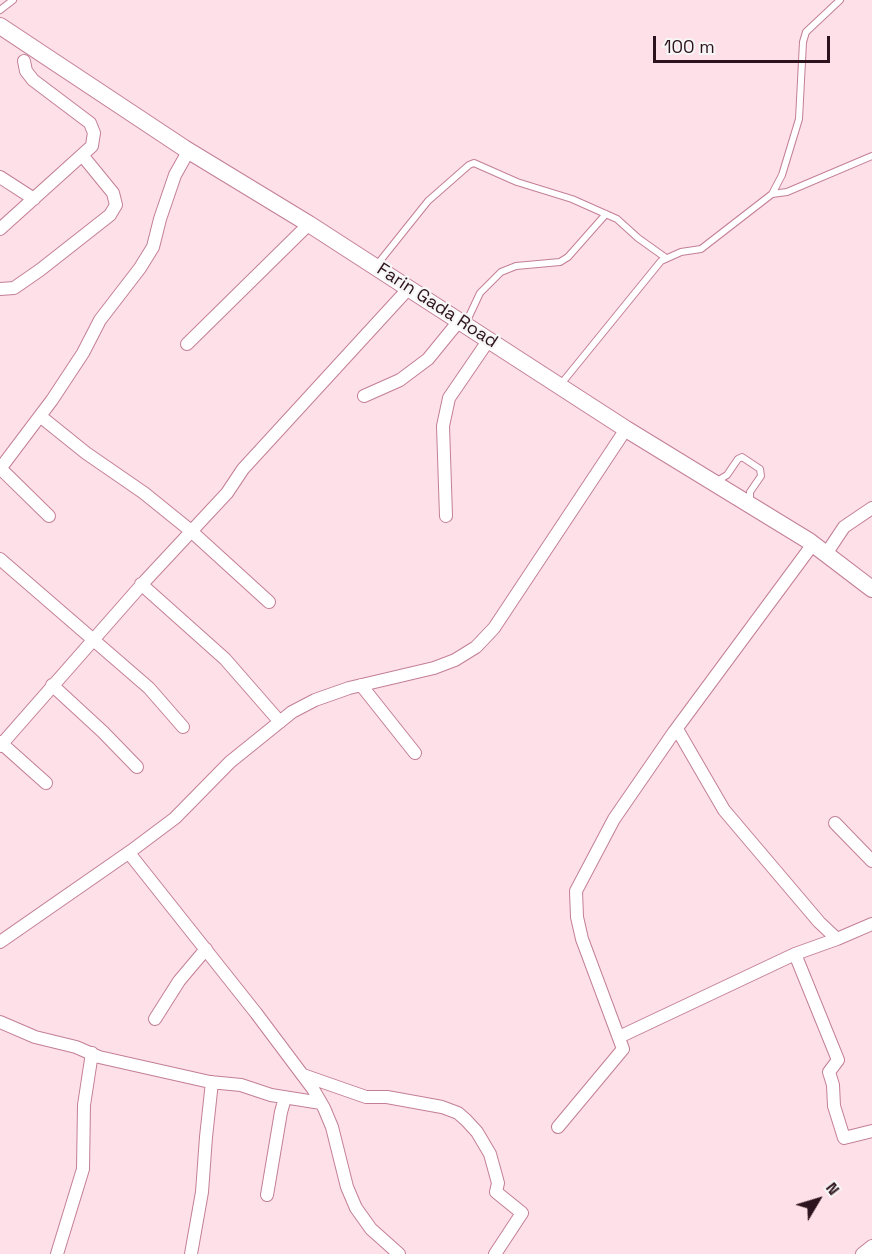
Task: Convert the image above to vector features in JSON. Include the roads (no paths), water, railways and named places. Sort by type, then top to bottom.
[{"type":"main road","name":"Farin Gada Road","points":[[0,26],[488,341],[751,505],[819,549],[872,589]]},
{"type":"street","points":[[0,229],[92,146],[94,133],[90,123],[33,80],[26,71],[24,61]]},
{"type":"street","points":[[49,516],[0,468],[84,353],[100,320],[140,268],[153,247],[175,176],[189,150]]},
{"type":"street","points":[[0,289],[14,288],[110,215],[116,205],[113,193],[82,155]]},
{"type":"street","points":[[0,177],[34,199]]},
{"type":"street","points":[[187,344],[309,224]]},
{"type":"street","points":[[46,783],[1,744],[141,584],[227,493],[243,470],[409,288]]},
{"type":"street","points":[[364,396],[400,380],[428,359],[462,323]]},
{"type":"street","points":[[446,516],[443,426],[449,398],[488,341]]},
{"type":"street","points":[[40,416],[191,531],[269,602]]},
{"type":"street","points":[[0,926],[5,939],[129,853],[175,818],[230,762],[292,712],[315,700],[349,688],[434,668],[455,660],[476,647],[494,628],[626,429]]},
{"type":"street","points":[[558,1127],[623,1049],[582,939],[577,916],[576,891],[614,819],[676,729],[819,549],[844,527],[872,508]]},
{"type":"street","points":[[0,559],[149,688],[183,727]]},
{"type":"street","points":[[141,584],[225,659],[280,722]]},
{"type":"street","points":[[52,685],[95,724],[137,768]]},
{"type":"street","points":[[361,686],[415,753]]},
{"type":"street","points":[[676,729],[724,810],[819,922],[837,939]]},
{"type":"street","points":[[835,823],[872,861]]},
{"type":"street","points":[[129,853],[206,949],[303,1075],[321,1102],[332,1127],[347,1186],[356,1208],[391,1251]]},
{"type":"street","points":[[619,1037],[795,954],[872,924]]},
{"type":"street","points":[[155,1019],[179,981],[206,949]]},
{"type":"street","points":[[795,954],[838,1060],[830,1072],[834,1106],[844,1138],[872,1131]]},
{"type":"street","points":[[0,1022],[35,1037],[92,1053],[212,1082],[241,1085],[285,1098],[321,1102]]},
{"type":"street","points":[[57,1254],[83,1169],[84,1106],[92,1053]]},
{"type":"street","points":[[303,1075],[366,1097],[387,1097],[442,1107],[458,1113],[466,1120],[477,1132],[490,1154],[498,1183],[496,1192],[522,1213],[495,1254]]},
{"type":"street","points":[[192,1254],[202,1192],[212,1082]]},
{"type":"street","points":[[267,1195],[285,1098]]},
{"type":"street","points":[[862,1254],[872,1246]]},
{"type":"lane","points":[[0,10],[13,0]]},
{"type":"lane","points":[[560,385],[650,273],[666,258],[681,252],[701,249],[772,194],[782,175],[799,118],[803,42],[806,32],[840,0]]},
{"type":"lane","points":[[772,194],[787,192],[872,156]]},
{"type":"lane","points":[[375,266],[428,201],[474,163],[517,182],[572,200],[617,219],[666,258]]},
{"type":"lane","points":[[462,323],[480,293],[501,272],[516,266],[560,262],[568,257],[606,214]]},
{"type":"lane","points":[[714,482],[727,475],[742,457],[761,472],[750,492],[751,505]]}]
